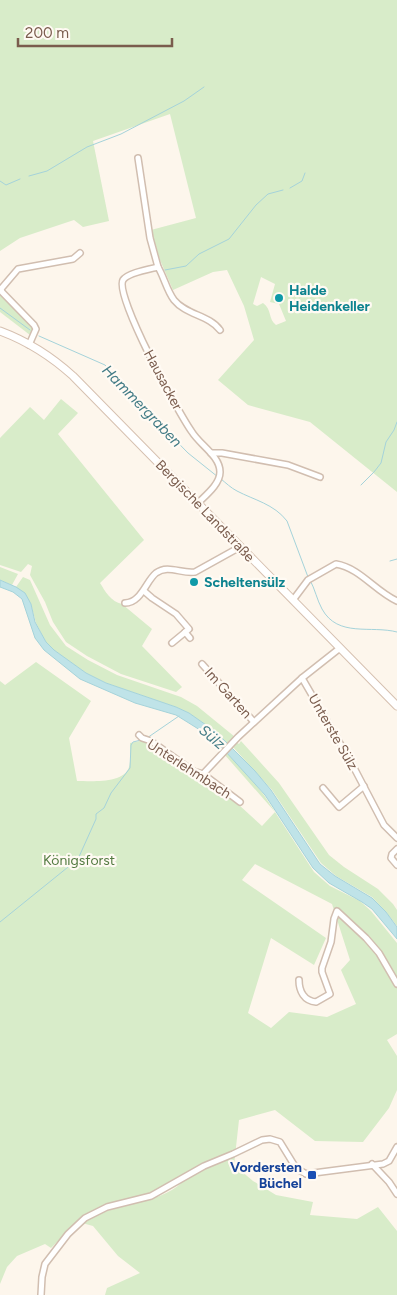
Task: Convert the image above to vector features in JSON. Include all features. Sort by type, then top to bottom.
[{"type":"main road","name":"Bergische Landstraße","points":[[0,332],[48,356],[73,376],[397,706]]},
{"type":"street","points":[[138,158],[146,218],[158,267],[174,300],[188,311],[214,322],[220,330]]},
{"type":"street","points":[[29,345],[36,329],[1,289],[18,269],[73,258],[80,253]]},
{"type":"street","name":"Hausacker","points":[[158,267],[127,276],[122,281],[121,286],[126,305],[146,350],[183,418],[216,461],[220,475],[198,503]]},
{"type":"street","points":[[211,453],[222,453],[288,465],[320,477]]},
{"type":"street","points":[[125,603],[132,601],[144,591],[152,578],[163,570],[174,569],[187,573],[195,572],[240,547]]},
{"type":"street","points":[[293,600],[309,580],[332,566],[341,565],[354,570],[382,594],[397,601]]},
{"type":"street","points":[[144,591],[176,614],[189,629],[172,643]]},
{"type":"street","points":[[185,632],[190,638]]},
{"type":"street","points":[[203,774],[254,722],[302,678],[340,648]]},
{"type":"street","name":"Im Garten","points":[[202,664],[254,722]]},
{"type":"street","name":"Unterste Sülz","points":[[302,678],[364,786],[384,825],[397,838]]},
{"type":"street","name":"Unterlehmbach","points":[[139,735],[193,771],[203,774],[240,802]]},
{"type":"street","name":"Unterste Sülz","points":[[323,788],[339,806],[364,786]]},
{"type":"street","points":[[397,849],[391,858],[397,866]]},
{"type":"street","points":[[299,980],[304,996],[309,1001],[316,1002],[330,994],[322,968],[333,934],[334,919],[337,911],[373,946],[397,984]]},
{"type":"street","points":[[41,1295],[45,1264],[68,1234],[85,1218],[107,1207],[151,1196],[204,1166],[257,1142],[270,1139],[280,1142],[296,1168],[306,1174],[383,1164],[389,1161],[397,1147]]},
{"type":"street","points":[[372,1164],[389,1182],[397,1194]]},
{"type":"green space","points":[[0,0],[397,0],[397,492],[310,422],[248,405],[218,380],[254,340],[244,306],[227,270],[213,272],[173,290],[160,260],[151,230],[196,218],[170,114],[93,141],[109,221],[83,227],[74,220],[20,238],[0,251]],"holes":[[[261,277],[275,284],[270,302],[279,304],[286,321],[276,325],[266,305],[263,303],[257,306],[253,304]]]},
{"type":"green space","points":[[0,292],[20,311],[33,328],[30,335],[0,312]]},
{"type":"green space","points":[[61,399],[78,413],[58,434],[144,540],[100,583],[112,599],[122,604],[152,629],[142,646],[182,687],[176,692],[121,674],[87,656],[66,642],[53,622],[45,602],[30,575],[32,566],[28,564],[21,572],[0,565],[0,438],[30,407],[44,420]]},
{"type":"green space","points":[[0,567],[18,574],[12,585],[0,580]]},
{"type":"green space","points":[[23,577],[30,580],[50,625],[66,646],[117,675],[181,697],[197,706],[235,737],[228,744],[216,732],[189,713],[106,683],[86,673],[54,650],[46,642],[36,623],[31,604],[16,587]]},
{"type":"green space","name":"Königsforst","points":[[36,662],[91,701],[69,738],[77,781],[98,781],[121,776],[129,767],[130,743],[140,741],[147,743],[227,794],[262,826],[275,812],[224,754],[226,752],[264,795],[314,872],[330,886],[360,901],[371,911],[397,943],[397,1034],[387,1040],[397,1056],[397,1090],[389,1108],[363,1142],[315,1141],[275,1110],[239,1120],[234,1165],[253,1181],[276,1195],[313,1202],[310,1215],[357,1219],[378,1207],[397,1231],[397,1295],[105,1295],[107,1288],[140,1273],[118,1256],[93,1226],[82,1223],[109,1210],[148,1200],[172,1190],[181,1183],[187,1174],[152,1192],[106,1205],[81,1218],[51,1248],[45,1244],[17,1256],[7,1267],[0,1284],[0,681],[5,685]],"holes":[[[255,864],[332,904],[350,960],[341,970],[356,1004],[327,1017],[289,1012],[271,1028],[248,1013],[271,938],[314,965],[326,938],[242,880]]]},
{"type":"green space","points":[[241,741],[279,783],[329,855],[378,889],[393,904],[397,910],[397,926],[372,897],[336,876],[321,863],[272,790],[232,746],[236,742],[239,744]]},
{"type":"water","name":"Sülz","points":[[0,580],[25,593],[31,604],[35,622],[46,642],[86,673],[106,683],[176,707],[189,713],[216,732],[271,790],[320,864],[335,876],[372,898],[386,912],[397,927],[397,939],[372,909],[329,883],[313,868],[265,795],[208,735],[176,715],[135,703],[80,679],[44,650],[35,638],[22,599],[13,592],[0,587]]},
{"type":"waterway","points":[[29,176],[47,171],[87,147],[121,134],[184,101],[204,87]]},
{"type":"waterway","points":[[290,188],[302,181],[305,173]]},
{"type":"waterway","points":[[0,181],[6,185],[20,179]]},
{"type":"waterway","points":[[165,270],[186,266],[199,254],[229,239],[256,205],[268,194],[283,190]]},
{"type":"waterway","name":"Hammergraben","points":[[0,308],[30,330]]},
{"type":"waterway","name":"Hammergraben","points":[[39,336],[105,365],[188,453],[218,477]]},
{"type":"waterway","points":[[361,485],[381,463],[386,442],[397,422]]},
{"type":"waterway","points":[[221,479],[235,490],[270,506],[282,515],[287,521],[308,577]]},
{"type":"waterway","points":[[390,561],[397,559]]},
{"type":"waterway","name":"Hammergraben","points":[[310,580],[322,609],[337,624],[356,629],[397,632]]},
{"type":"waterway","points":[[147,738],[179,716]]},
{"type":"waterway","points":[[0,922],[78,859],[96,819],[96,814],[104,808],[111,793],[130,768],[131,745],[133,742],[141,740]]},
{"type":"place","name":"Halde Heidenkeller","points":[[279,298]]},
{"type":"place","name":"Scheltensülz","points":[[194,582]]},
{"type":"place","name":"Vordersten Büchel","points":[[312,1175]]}]
